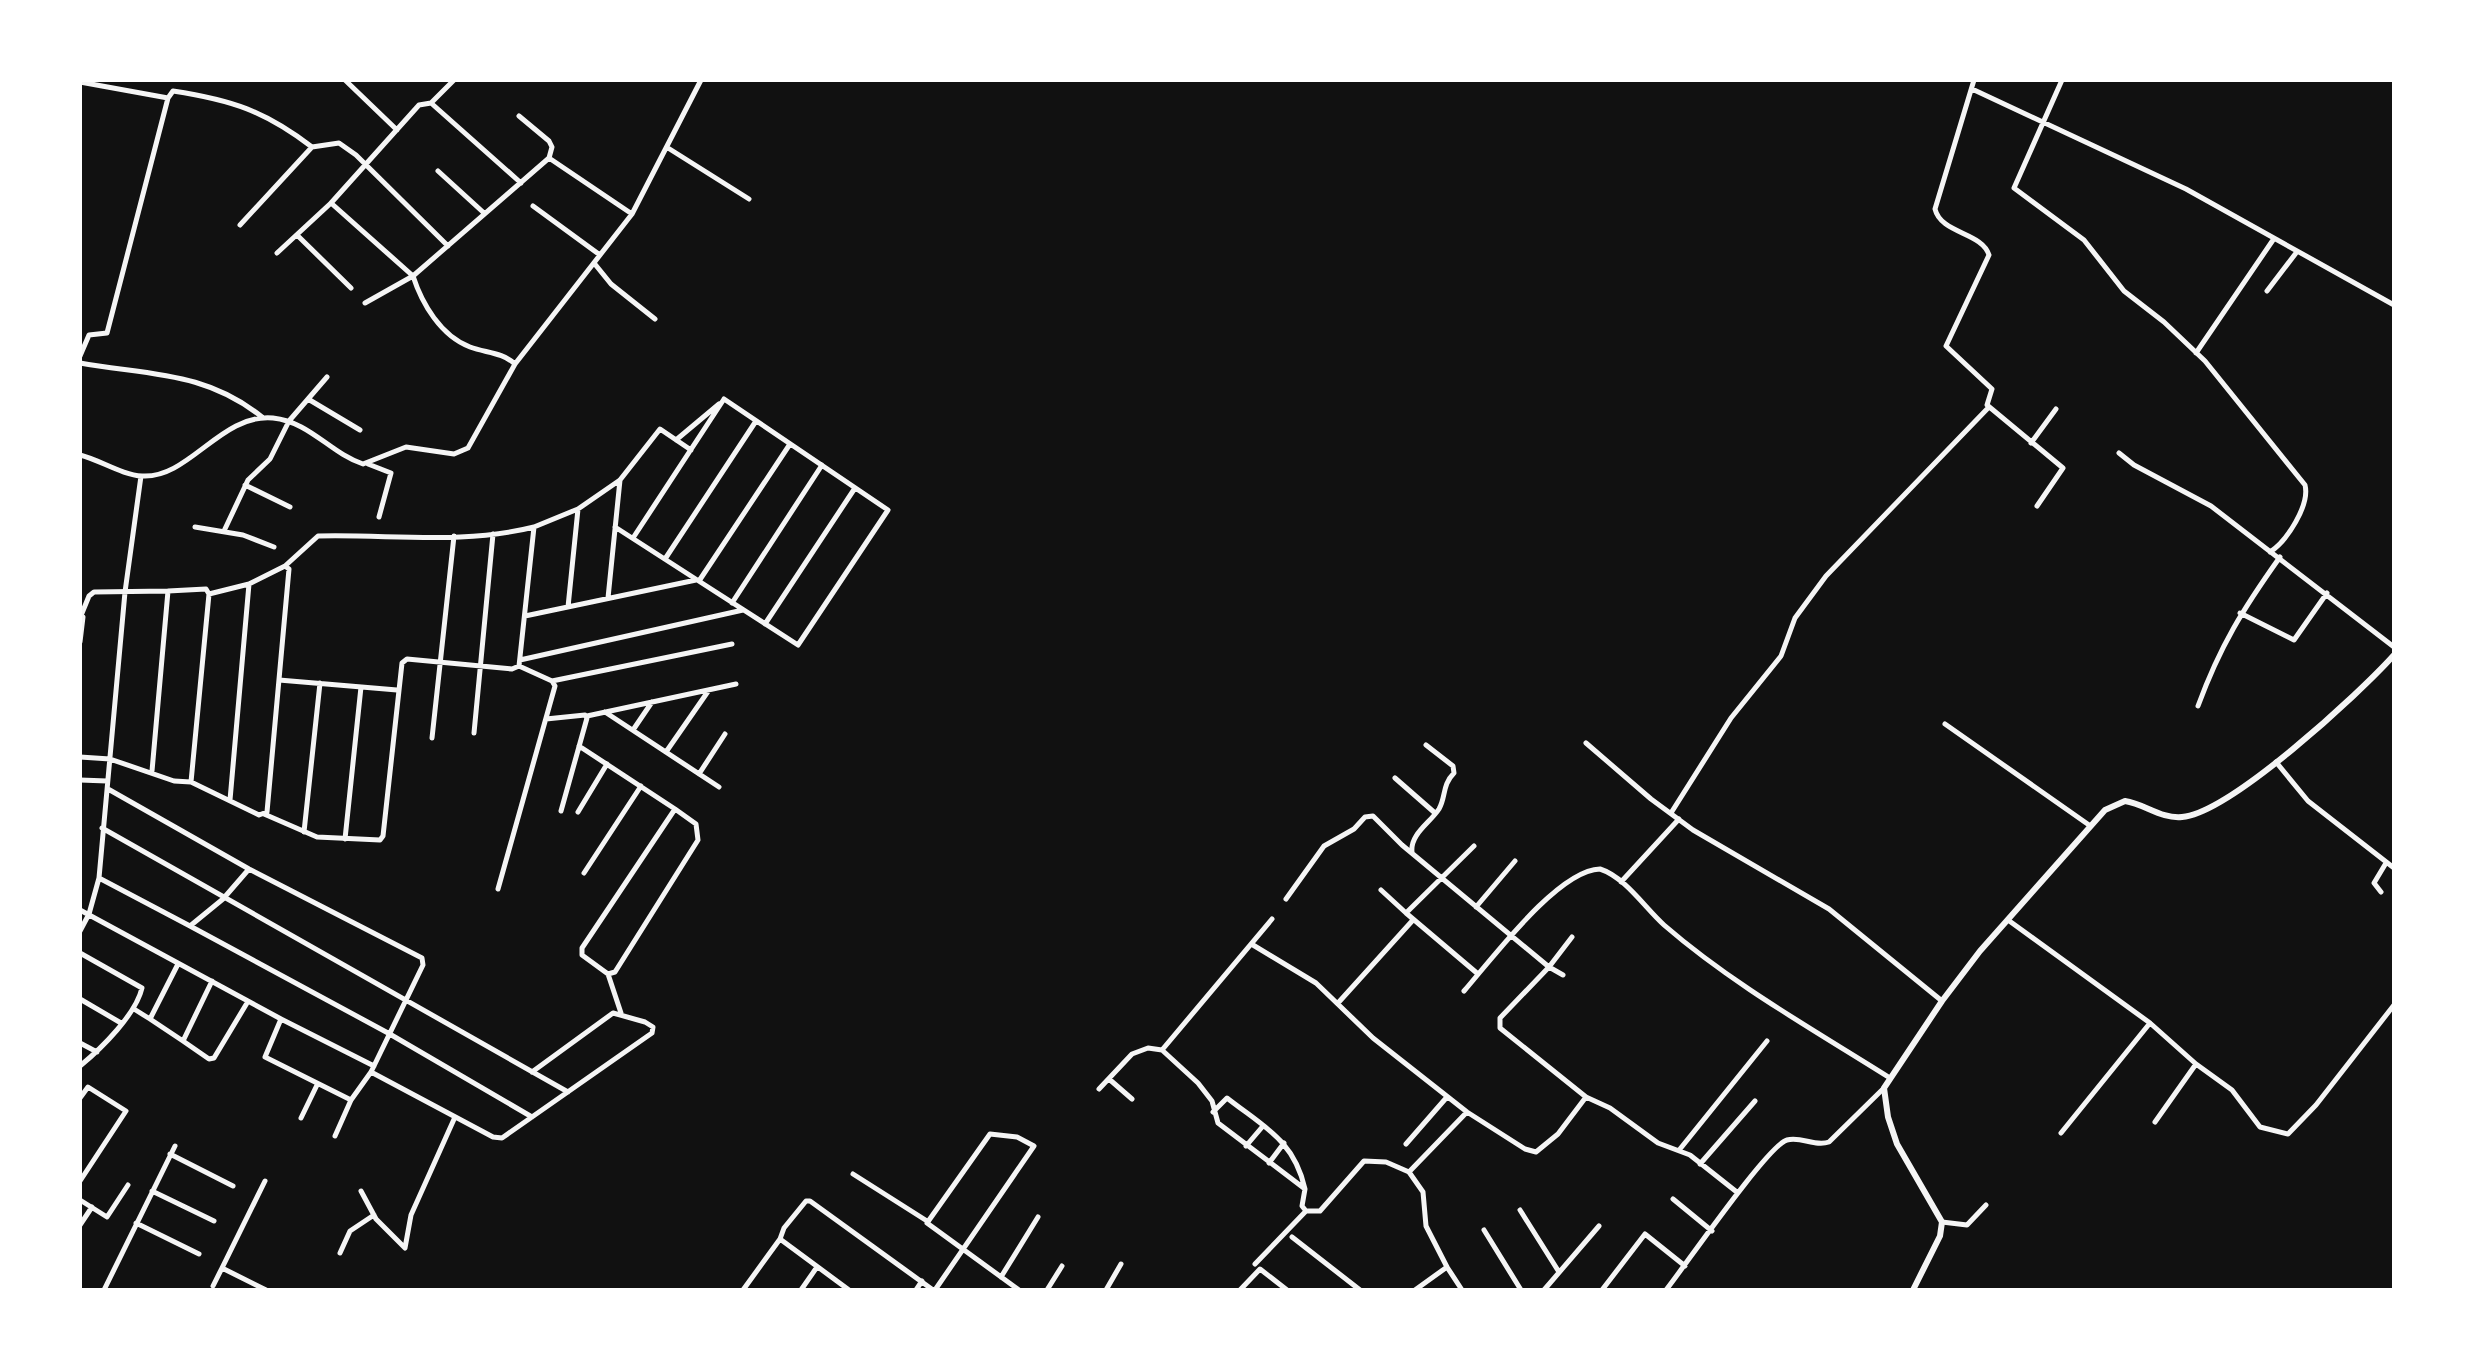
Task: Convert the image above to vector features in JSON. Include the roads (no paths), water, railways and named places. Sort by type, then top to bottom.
[{"type":"street","points":[[345,80],[397,130]]},
{"type":"street","points":[[431,103],[454,80]]},
{"type":"street","points":[[368,464],[405,447],[454,454],[463,452],[475,439],[516,364],[632,214],[701,80]]},
{"type":"street","points":[[1974,80],[1935,209],[1942,222],[1984,246],[1989,253],[1946,346],[1992,389],[1987,403],[1989,407],[2063,469],[2038,506]]},
{"type":"street","points":[[2062,80],[2045,124],[2014,186],[2015,190],[2084,240],[2124,291],[2196,353],[2306,488],[2306,498],[2283,543],[2270,552]]},
{"type":"street","points":[[80,82],[167,97]]},
{"type":"street","points":[[1972,89],[2186,189],[2393,305]]},
{"type":"street","points":[[80,356],[89,335],[107,333],[167,97],[171,91],[259,112],[276,120],[312,147]]},
{"type":"street","points":[[277,253],[331,203],[421,103],[431,103],[521,183]]},
{"type":"street","points":[[365,303],[413,276],[549,159],[552,147],[549,141],[519,116]]},
{"type":"street","points":[[240,225],[312,147],[339,142],[448,246]]},
{"type":"street","points":[[668,148],[749,199]]},
{"type":"street","points":[[549,159],[632,214]]},
{"type":"street","points":[[438,171],[484,213]]},
{"type":"street","points":[[331,203],[413,276],[425,306],[449,333],[470,347],[501,355],[516,364]]},
{"type":"street","points":[[533,206],[600,256]]},
{"type":"street","points":[[298,236],[351,288]]},
{"type":"street","points":[[2196,353],[2273,240]]},
{"type":"street","points":[[2267,291],[2296,253]]},
{"type":"street","points":[[594,263],[622,294],[656,318]]},
{"type":"street","points":[[80,363],[147,372],[220,389],[262,417],[303,426],[357,462],[391,473],[379,517]]},
{"type":"street","points":[[224,531],[245,485],[270,459],[289,421],[327,377]]},
{"type":"street","points":[[308,399],[360,430]]},
{"type":"street","points":[[615,527],[798,645],[888,509],[724,400]]},
{"type":"street","points":[[676,440],[724,400]]},
{"type":"street","points":[[633,538],[724,400]]},
{"type":"street","points":[[1671,813],[1731,718],[1781,656],[1795,618],[1826,576],[1989,407]]},
{"type":"street","points":[[2031,443],[2056,409]]},
{"type":"street","points":[[80,455],[141,476],[166,471],[237,425],[262,417]]},
{"type":"street","points":[[665,559],[757,421]]},
{"type":"street","points":[[209,594],[249,584],[285,566],[318,537],[412,539],[493,534],[534,527],[578,509],[620,480],[660,429],[691,450]]},
{"type":"street","points":[[525,616],[698,580],[790,443]]},
{"type":"street","points":[[2119,453],[2134,465],[2211,506],[2327,593],[2393,647]]},
{"type":"street","points":[[732,603],[822,466]]},
{"type":"street","points":[[80,931],[89,914],[99,878],[125,592],[141,476]]},
{"type":"street","points":[[608,598],[620,480]]},
{"type":"street","points":[[245,485],[290,507]]},
{"type":"street","points":[[765,624],[855,488]]},
{"type":"street","points":[[568,607],[578,509]]},
{"type":"street","points":[[195,527],[243,535],[274,547]]},
{"type":"street","points":[[520,663],[534,527]]},
{"type":"street","points":[[474,733],[493,534]]},
{"type":"street","points":[[432,738],[454,536]]},
{"type":"street","points":[[2198,706],[2218,653],[2240,613],[2280,557]]},
{"type":"street","points":[[264,814],[267,812],[290,571],[285,566]]},
{"type":"street","points":[[230,800],[249,584]]},
{"type":"street","points":[[80,642],[82,617],[91,594],[199,587],[206,589],[209,594],[191,782]]},
{"type":"street","points":[[152,771],[168,591]]},
{"type":"street","points":[[2240,613],[2294,640],[2327,593]]},
{"type":"street","points":[[80,757],[109,760],[152,771],[174,781],[191,782],[317,837],[380,840],[383,836],[397,690],[403,660],[512,669],[520,663],[744,610]]},
{"type":"street","points":[[552,681],[732,644]]},
{"type":"street","points":[[1666,1290],[1738,1193],[1779,1145],[1791,1139],[1818,1144],[1829,1142],[1884,1088],[1942,1001],[2089,825],[2105,810],[2121,802],[2178,818],[2203,812],[2276,762],[2351,699],[2393,655]]},
{"type":"street","points":[[498,889],[555,686],[552,681],[520,663]]},
{"type":"street","points":[[279,680],[397,690]]},
{"type":"street","points":[[304,832],[320,683]]},
{"type":"street","points":[[546,719],[587,716],[736,684]]},
{"type":"street","points":[[345,839],[361,687]]},
{"type":"street","points":[[666,752],[709,690]]},
{"type":"street","points":[[633,730],[652,702]]},
{"type":"street","points":[[606,712],[719,788]]},
{"type":"street","points":[[561,811],[587,716]]},
{"type":"street","points":[[1945,724],[2089,825]]},
{"type":"street","points":[[699,774],[725,734]]},
{"type":"street","points":[[1586,743],[1679,819],[1752,867],[1829,909],[1942,1001]]},
{"type":"street","points":[[1412,852],[1417,835],[1440,808],[1445,782],[1454,773],[1453,766],[1426,745]]},
{"type":"street","points":[[579,746],[696,824],[698,840],[615,972],[608,974]]},
{"type":"street","points":[[2276,762],[2308,801],[2393,868]]},
{"type":"street","points":[[578,812],[607,764]]},
{"type":"street","points":[[1395,778],[1436,813]]},
{"type":"street","points":[[80,780],[108,780]]},
{"type":"street","points":[[584,873],[641,786]]},
{"type":"street","points":[[108,789],[249,869],[422,958],[424,965],[372,1069],[351,1100],[335,1136]]},
{"type":"street","points":[[621,1013],[608,974],[581,951],[675,808]]},
{"type":"street","points":[[1286,899],[1324,846],[1354,829],[1368,815],[1512,937],[1563,975]]},
{"type":"street","points":[[1621,882],[1679,819]]},
{"type":"street","points":[[102,828],[568,1093]]},
{"type":"street","points":[[1406,913],[1474,846]]},
{"type":"street","points":[[1476,907],[1515,861]]},
{"type":"street","points":[[2381,892],[2374,883],[2386,863]]},
{"type":"street","points":[[190,926],[223,899],[249,869]]},
{"type":"street","points":[[1464,991],[1546,897],[1578,875],[1600,869],[1621,882],[1647,910],[1702,954],[1890,1079]]},
{"type":"street","points":[[99,878],[388,1033],[532,1117]]},
{"type":"street","points":[[1381,890],[1478,974]]},
{"type":"street","points":[[80,910],[499,1139],[653,1032],[650,1024],[621,1013],[608,1015],[532,1072]]},
{"type":"street","points":[[1161,1050],[1253,945],[1272,919]]},
{"type":"street","points":[[1338,1003],[1413,920]]},
{"type":"street","points":[[2008,920],[2150,1023],[2196,1064],[2232,1090],[2260,1127],[2283,1136],[2316,1105],[2393,1005]]},
{"type":"street","points":[[1572,937],[1549,967],[1502,1015],[1498,1025],[1586,1097],[1610,1108],[1658,1143],[1680,1149],[1738,1193]]},
{"type":"street","points":[[1253,945],[1310,978],[1373,1038],[1447,1097],[1525,1149],[1536,1152],[1558,1134],[1586,1097]]},
{"type":"street","points":[[80,953],[140,985],[142,991],[134,1009],[97,1052],[80,1066]]},
{"type":"street","points":[[150,1019],[178,964]]},
{"type":"street","points":[[183,1041],[212,981]]},
{"type":"street","points":[[80,999],[121,1023]]},
{"type":"street","points":[[134,1009],[209,1059],[214,1058],[247,1003]]},
{"type":"street","points":[[281,1019],[265,1057],[351,1100]]},
{"type":"street","points":[[2061,1133],[2150,1023]]},
{"type":"street","points":[[1680,1149],[1767,1041]]},
{"type":"street","points":[[80,1044],[97,1052]]},
{"type":"street","points":[[1099,1090],[1138,1050],[1161,1050],[1198,1083],[1212,1101],[1213,1112],[1219,1123],[1304,1189]]},
{"type":"street","points":[[2155,1122],[2196,1064]]},
{"type":"street","points":[[1109,1079],[1132,1099]]},
{"type":"street","points":[[301,1118],[317,1085]]},
{"type":"street","points":[[80,1098],[88,1087],[126,1111],[80,1181]]},
{"type":"street","points":[[1884,1088],[1888,1116],[1897,1144],[1942,1222],[1940,1236],[1913,1290]]},
{"type":"street","points":[[1406,1144],[1447,1097]]},
{"type":"street","points":[[1213,1112],[1227,1098],[1284,1143],[1296,1159],[1304,1189],[1302,1206],[1306,1211]]},
{"type":"street","points":[[1700,1164],[1755,1101]]},
{"type":"street","points":[[1409,1172],[1467,1112]]},
{"type":"street","points":[[361,1191],[374,1216],[405,1248],[411,1216],[455,1117]]},
{"type":"street","points":[[1246,1146],[1263,1126]]},
{"type":"street","points":[[743,1290],[780,1239],[784,1228],[806,1201],[810,1201],[934,1290],[1034,1146],[1017,1137],[990,1134],[927,1221]]},
{"type":"street","points":[[1269,1163],[1284,1143]]},
{"type":"street","points":[[104,1290],[175,1146]]},
{"type":"street","points":[[170,1154],[233,1186]]},
{"type":"street","points":[[1255,1264],[1306,1211],[1320,1211],[1364,1161],[1386,1162],[1409,1172],[1423,1192],[1426,1226],[1462,1290]]},
{"type":"street","points":[[853,1174],[927,1221],[963,1251],[1019,1290]]},
{"type":"street","points":[[213,1286],[265,1181]]},
{"type":"street","points":[[80,1199],[107,1217],[128,1185]]},
{"type":"street","points":[[152,1191],[214,1221]]},
{"type":"street","points":[[1674,1199],[1712,1231]]},
{"type":"street","points":[[1942,1222],[1967,1225],[1986,1205]]},
{"type":"street","points":[[80,1225],[92,1207]]},
{"type":"street","points":[[1520,1210],[1559,1272]]},
{"type":"street","points":[[340,1253],[350,1231],[374,1216]]},
{"type":"street","points":[[1001,1277],[1038,1217]]},
{"type":"street","points":[[136,1223],[199,1254]]},
{"type":"street","points":[[1544,1290],[1599,1226]]},
{"type":"street","points":[[1483,1230],[1521,1290]]},
{"type":"street","points":[[1602,1290],[1645,1234],[1685,1266]]},
{"type":"street","points":[[1292,1237],[1360,1290]]},
{"type":"street","points":[[780,1239],[849,1290]]},
{"type":"street","points":[[1105,1290],[1122,1264]]},
{"type":"street","points":[[1047,1290],[1062,1266]]},
{"type":"street","points":[[801,1290],[817,1267]]},
{"type":"street","points":[[1415,1290],[1447,1267]]},
{"type":"street","points":[[222,1268],[266,1290]]},
{"type":"street","points":[[1240,1290],[1260,1269],[1287,1290]]},
{"type":"street","points":[[916,1290],[922,1281]]}]
